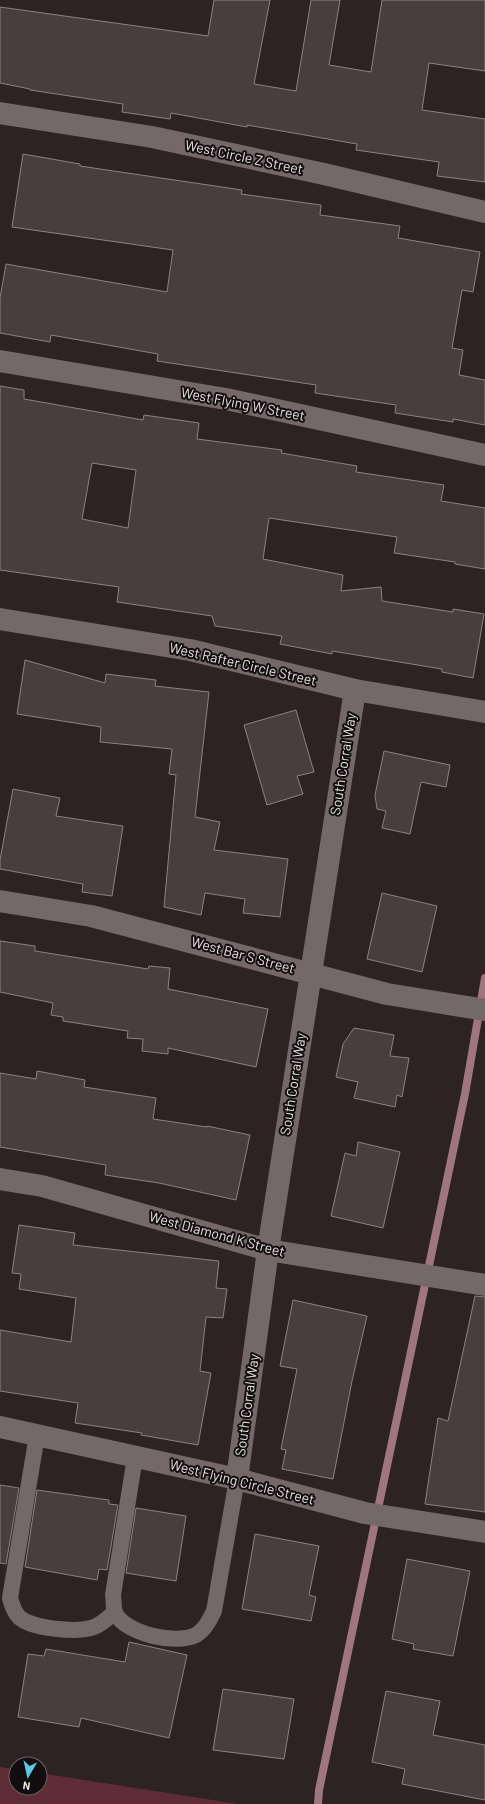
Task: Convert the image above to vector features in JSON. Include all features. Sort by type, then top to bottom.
[{"type":"street","name":"West Circle Z Street","points":[[0,114],[152,137],[324,174],[485,212]]},
{"type":"street","name":"West Flying W Street","points":[[0,361],[226,399],[485,455]]},
{"type":"street","name":"West Rafter Circle Street","points":[[0,619],[190,650],[355,690],[485,712]]},
{"type":"street","name":"South Corral Way","points":[[237,1479],[268,1250],[355,690]]},
{"type":"street","name":"West Bar S Street","points":[[0,901],[91,916],[387,994],[485,1010]]},
{"type":"street","name":"West Diamond K Street","points":[[0,1179],[42,1186],[268,1250],[485,1285]]},
{"type":"street","name":"West Flying Circle Street","points":[[0,1427],[237,1479],[365,1513],[485,1532]]},
{"type":"lane","points":[[37,1435],[11,1590],[10,1598],[14,1610],[20,1618],[30,1624],[57,1629],[77,1630],[94,1627],[115,1612]]},
{"type":"lane","points":[[135,1457],[113,1594],[115,1612],[129,1628],[147,1635],[181,1639],[196,1634],[207,1624],[214,1611],[237,1479]]},
{"type":"shaded area","points":[[0,1767],[8,1768],[8,1796],[48,1796],[48,1774],[238,1804],[0,1804]]},
{"type":"building","points":[[214,0],[270,0],[254,84],[296,91],[311,0],[340,0],[329,65],[371,72],[382,0],[485,0],[485,71],[429,63],[422,110],[485,119],[485,182],[437,176],[439,162],[356,150],[357,144],[247,125],[247,127],[171,113],[170,119],[122,112],[123,104],[30,90],[0,83],[0,7],[208,36]]},
{"type":"building","points":[[23,154],[80,164],[80,166],[242,190],[241,194],[321,205],[320,215],[400,226],[398,238],[480,252],[473,292],[462,290],[452,348],[463,350],[459,375],[485,380],[485,425],[453,419],[453,422],[395,413],[396,405],[315,393],[316,385],[157,361],[158,354],[51,335],[50,342],[0,333],[0,298],[6,264],[167,292],[173,250],[12,227]]},
{"type":"building","points":[[0,386],[24,390],[24,399],[143,420],[144,415],[199,423],[197,439],[282,450],[281,453],[357,466],[356,472],[444,485],[441,501],[485,508],[485,569],[455,564],[455,562],[394,553],[397,537],[269,518],[263,559],[343,575],[341,591],[381,587],[382,601],[453,612],[453,609],[484,614],[473,678],[442,672],[442,669],[332,651],[332,654],[280,644],[282,636],[215,626],[212,616],[117,602],[119,587],[0,570]],"holes":[[[92,463],[136,470],[128,528],[82,519]]]},
{"type":"building","points":[[25,660],[105,683],[106,674],[156,680],[155,686],[209,692],[195,817],[220,822],[214,850],[288,859],[280,917],[243,913],[245,899],[205,893],[201,915],[164,907],[176,775],[169,774],[172,749],[100,742],[101,727],[17,714]]},
{"type":"building","points":[[296,710],[314,772],[297,776],[303,794],[267,805],[244,725]]},
{"type":"building","points":[[384,751],[450,765],[446,787],[421,782],[410,834],[382,828],[386,811],[377,809],[375,795]]},
{"type":"building","points":[[13,789],[60,798],[56,816],[123,826],[112,896],[82,892],[83,884],[0,869],[0,860]]},
{"type":"building","points":[[382,893],[437,906],[422,972],[367,959]]},
{"type":"building","points":[[0,941],[35,946],[35,951],[148,969],[149,966],[170,968],[168,989],[268,1009],[256,1067],[168,1048],[168,1054],[142,1051],[143,1039],[127,1038],[128,1031],[63,1021],[63,1017],[51,1015],[53,1003],[0,992]]},
{"type":"building","points":[[354,1028],[394,1035],[390,1056],[409,1058],[402,1097],[397,1095],[395,1107],[354,1098],[358,1082],[336,1077],[343,1044]]},
{"type":"building","points":[[37,1071],[85,1080],[84,1087],[156,1098],[153,1119],[207,1126],[250,1135],[236,1200],[159,1183],[105,1175],[106,1165],[0,1147],[0,1073],[36,1079]]},
{"type":"building","points":[[358,1142],[400,1152],[383,1228],[331,1216],[345,1153],[356,1156]]},
{"type":"building","points":[[19,1225],[75,1233],[73,1245],[219,1261],[216,1288],[227,1289],[223,1318],[206,1317],[200,1371],[211,1373],[198,1445],[141,1435],[142,1433],[75,1423],[78,1403],[0,1391],[0,1330],[71,1342],[76,1298],[19,1289],[21,1274],[12,1273]]},
{"type":"building","points":[[475,1296],[485,1297],[485,1512],[425,1504],[438,1418],[448,1421]]},
{"type":"building","points":[[293,1300],[367,1316],[352,1381],[333,1479],[282,1469],[286,1450],[281,1449],[297,1369],[280,1366]]},
{"type":"building","points":[[0,1485],[19,1488],[6,1564],[0,1563]]},
{"type":"building","points":[[37,1490],[109,1500],[109,1504],[118,1505],[107,1570],[99,1569],[97,1580],[25,1567]]},
{"type":"building","points":[[136,1508],[186,1516],[176,1581],[126,1573]]},
{"type":"building","points":[[255,1534],[319,1546],[309,1595],[316,1597],[311,1621],[242,1609]]},
{"type":"building","points":[[407,1559],[470,1571],[453,1656],[413,1649],[414,1644],[392,1639]]},
{"type":"building","points":[[129,1642],[187,1655],[169,1738],[81,1718],[79,1727],[18,1717],[28,1654],[44,1656],[46,1649],[125,1662]]},
{"type":"building","points":[[223,1689],[294,1699],[284,1759],[213,1750]]},
{"type":"building","points":[[386,1691],[440,1701],[433,1735],[485,1745],[485,1800],[402,1784],[405,1769],[372,1762]]},
{"type":"waterway","points":[[318,1804],[319,1790],[465,1094],[485,978]]}]
